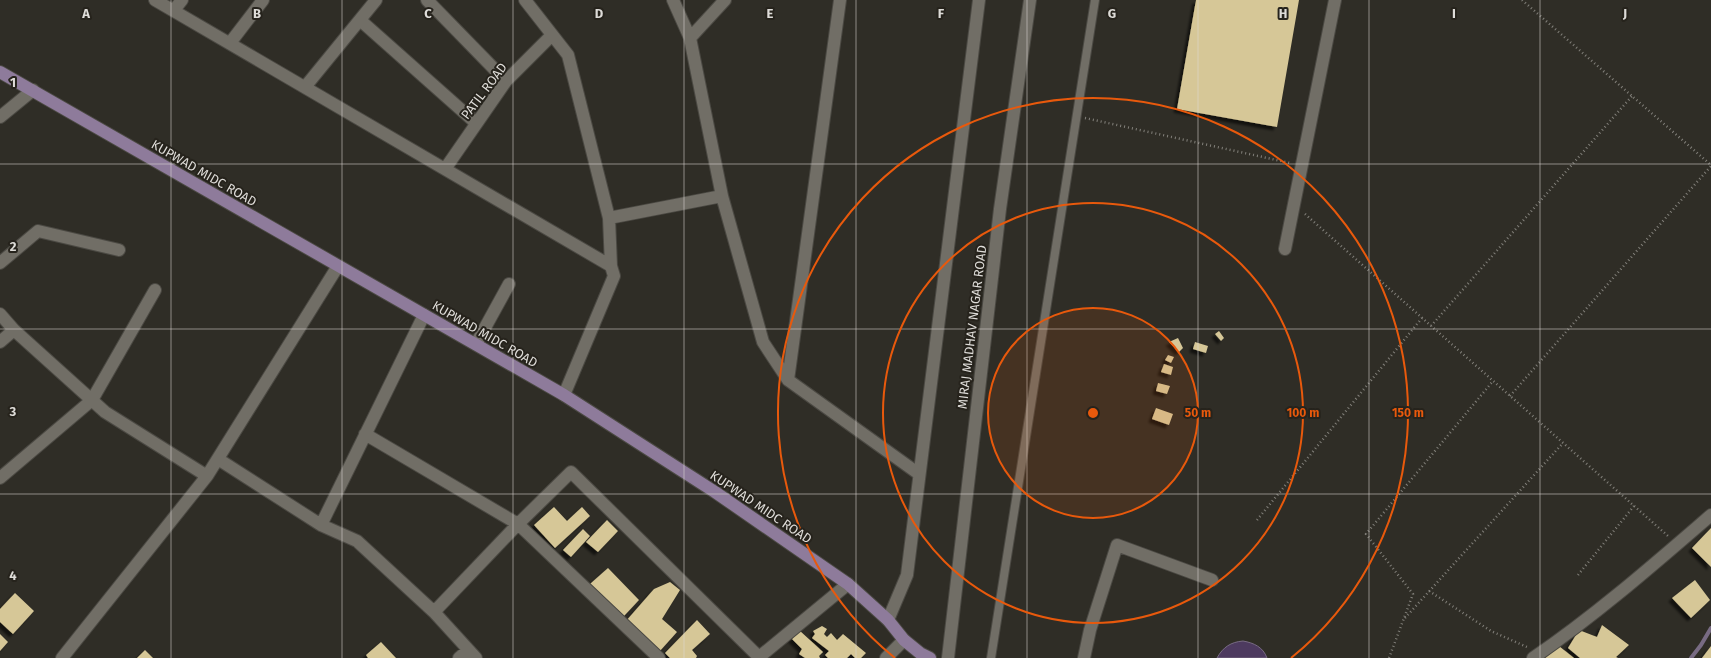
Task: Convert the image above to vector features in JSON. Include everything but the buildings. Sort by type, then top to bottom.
[{"type":"main road","name":"KUPWAD MIDC ROAD","points":[[0,72],[564,395],[715,492],[848,584],[888,620],[904,640],[923,656]]},
{"type":"street","points":[[155,0],[611,266]]},
{"type":"street","points":[[174,10],[182,0]]},
{"type":"street","points":[[230,43],[263,0]]},
{"type":"street","points":[[305,87],[376,0]]},
{"type":"street","points":[[427,0],[506,81]]},
{"type":"street","points":[[524,0],[568,55],[609,218],[611,266],[614,276],[564,395]]},
{"type":"street","points":[[673,0],[690,38],[722,196],[763,342],[788,380],[919,474]]},
{"type":"street","points":[[690,38],[725,0]]},
{"type":"street","points":[[788,380],[840,0]]},
{"type":"street","points":[[888,620],[908,575],[919,474],[979,0]]},
{"type":"street","name":"MIRAJ MADHAV NAGAR ROAD","points":[[948,658],[1000,209],[1030,0]]},
{"type":"street","points":[[1285,249],[1335,0]]},
{"type":"street","points":[[360,20],[476,123]]},
{"type":"street","name":"PATIL ROAD","points":[[445,169],[506,81],[552,35]]},
{"type":"street","points":[[0,116],[33,90]]},
{"type":"street","points":[[609,218],[722,196]]},
{"type":"street","points":[[0,263],[38,231],[120,250]]},
{"type":"street","points":[[62,658],[207,476],[338,266]]},
{"type":"street","points":[[476,344],[509,284]]},
{"type":"street","points":[[0,478],[92,400],[155,290]]},
{"type":"street","points":[[0,314],[14,330],[105,412],[207,476]]},
{"type":"street","points":[[321,525],[424,315]]},
{"type":"street","points":[[0,342],[14,330]]},
{"type":"street","points":[[365,434],[518,524],[659,658]]},
{"type":"street","points":[[218,458],[321,525],[357,541],[434,612],[472,654],[459,658]]},
{"type":"street","points":[[434,612],[518,524],[571,472],[759,657],[848,584]]},
{"type":"street","points":[[1536,656],[1564,637],[1628,588],[1711,515]]},
{"type":"street","points":[[1084,658],[1090,630],[1117,546],[1212,580]]},
{"type":"street","points":[[886,658],[904,640]]},
{"type":"lane","points":[[991,658],[1095,0]]},
{"type":"path","points":[[1510,396],[1711,166],[1522,0]]},
{"type":"path","points":[[1431,326],[1632,96]]},
{"type":"path","points":[[1077,117],[1295,164]]},
{"type":"path","points":[[1294,205],[1677,544]]},
{"type":"path","points":[[1257,520],[1422,318]]},
{"type":"path","points":[[1389,658],[1413,594],[1366,534],[1493,381]]},
{"type":"path","points":[[1404,619],[1563,443]]},
{"type":"path","points":[[1578,575],[1634,506]]},
{"type":"path","points":[[1429,591],[1491,631],[1536,656]]},
{"type":"path","points":[[1392,652],[1393,658]]},
{"type":"shaded area","points":[[1243,641],[1261,648],[1267,658],[1217,658],[1228,646]]},
{"type":"waterway","points":[[1691,658],[1711,628]]}]
